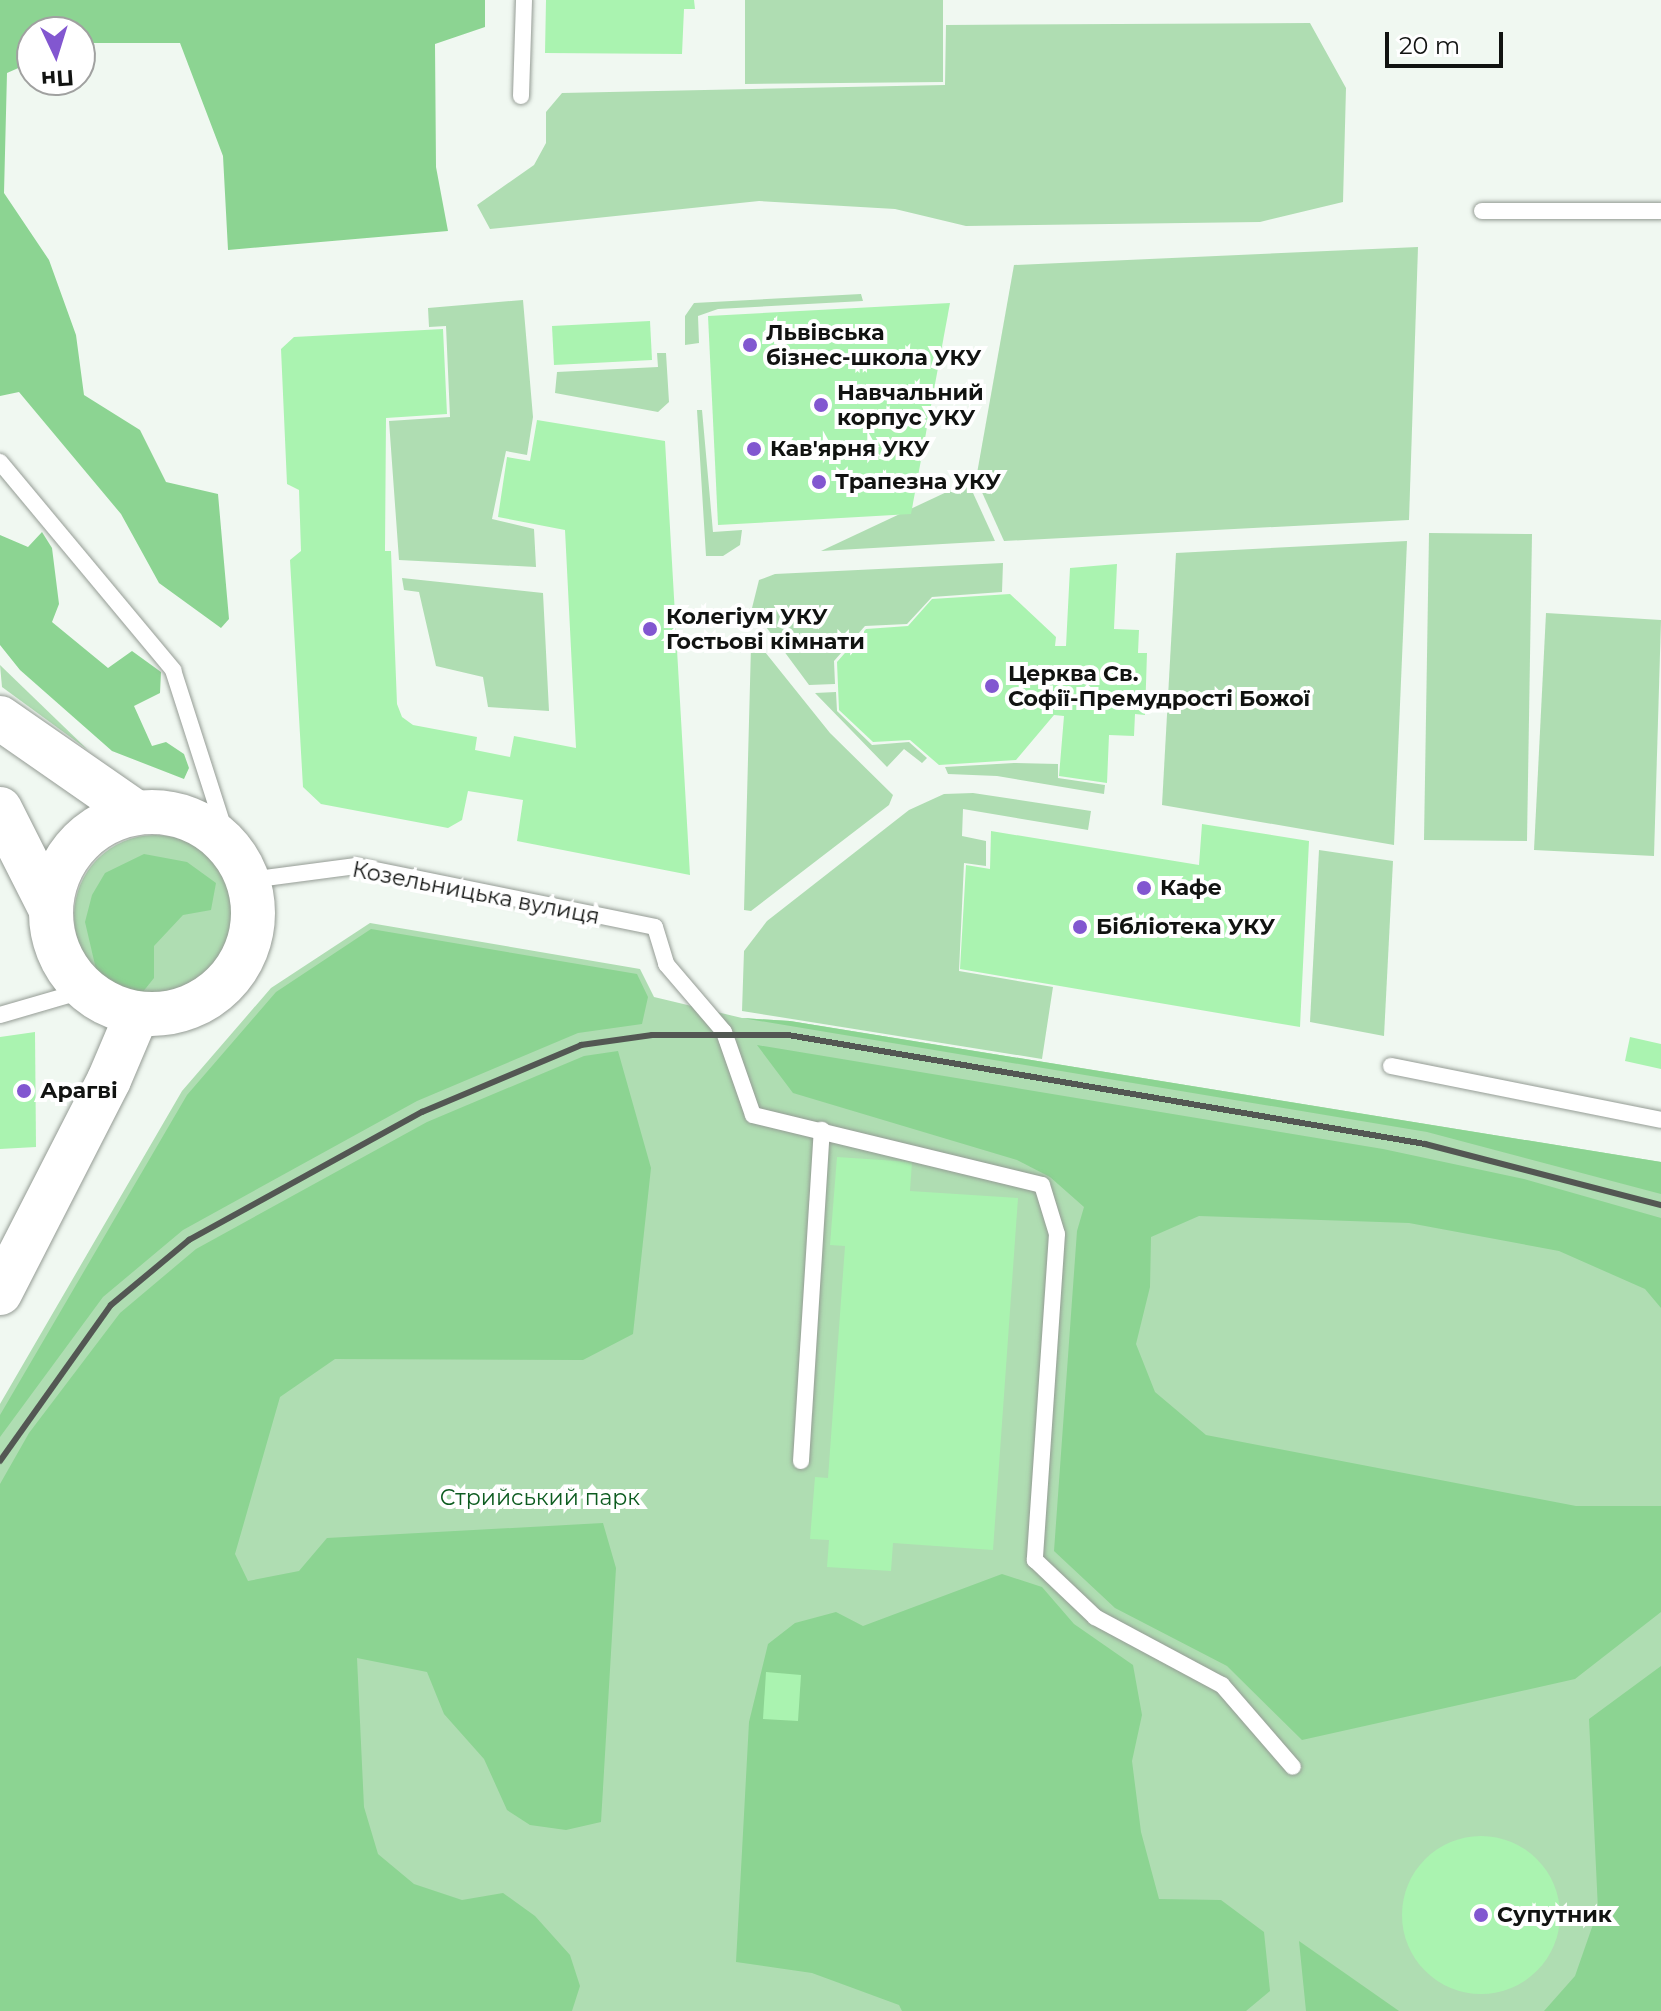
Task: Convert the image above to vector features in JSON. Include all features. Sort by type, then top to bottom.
[{"type":"main road","points":[[0,718],[135,812]]},
{"type":"main road","points":[[0,809],[50,908]]},
{"type":"main road","points":[[135,812],[169,812],[202,823],[239,862],[255,922],[243,962],[216,993],[179,1012],[137,1014],[86,990],[66,967],[53,938],[50,908],[58,874],[76,845],[103,824],[135,812]]},
{"type":"main road","points":[[0,1293],[109,1080],[137,1014]]},
{"type":"lane","points":[[521,96],[524,0]]},
{"type":"lane","points":[[1482,211],[1661,211]]},
{"type":"lane","points":[[0,462],[173,670],[239,862]]},
{"type":"lane","name":"Козельницька вулиця","points":[[239,862],[356,866],[655,927],[666,964],[724,1032],[754,1122],[822,1130]]},
{"type":"lane","points":[[0,1015],[86,990]]},
{"type":"lane","points":[[1391,1066],[1661,1120]]},
{"type":"lane","points":[[801,1461],[822,1130],[1042,1185],[1057,1234],[1035,1560],[1095,1617],[1222,1685],[1293,1767]]},
{"type":"green space","points":[[0,0],[485,0],[485,27],[435,44],[436,167],[448,231],[228,250],[223,156],[180,43],[96,43],[96,16],[16,16],[16,69],[7,73],[4,193],[49,260],[76,335],[84,395],[140,430],[166,482],[218,494],[229,619],[221,628],[159,583],[121,514],[19,392],[0,396]]},
{"type":"green space","points":[[745,0],[943,0],[943,82],[745,84]]},
{"type":"green space","points":[[1310,23],[1346,88],[1343,202],[1260,222],[966,226],[895,209],[759,201],[490,229],[477,205],[534,165],[546,143],[546,112],[562,93],[945,85],[946,25]]},
{"type":"green space","points":[[1418,247],[1409,520],[1004,541],[976,479],[1014,265]]},
{"type":"green space","points":[[861,294],[863,301],[718,309],[698,316],[699,343],[685,345],[685,316],[694,303]]},
{"type":"green space","points":[[523,300],[533,417],[527,455],[506,451],[492,519],[534,529],[536,567],[399,560],[389,421],[450,417],[446,326],[429,327],[428,308]]},
{"type":"green space","points":[[657,353],[666,353],[669,402],[658,412],[555,393],[557,372],[658,367]]},
{"type":"green space","points":[[697,410],[702,410],[713,532],[742,530],[740,545],[723,556],[706,556]]},
{"type":"green space","points":[[968,482],[995,541],[821,551]]},
{"type":"green space","points":[[42,532],[52,548],[59,604],[52,622],[108,668],[132,651],[161,672],[160,693],[134,706],[152,746],[166,742],[184,754],[189,768],[184,779],[112,751],[20,670],[0,645],[0,535],[28,547]]},
{"type":"green space","points":[[1429,533],[1532,534],[1527,841],[1424,840]]},
{"type":"green space","points":[[1407,541],[1394,845],[1162,805],[1176,553]]},
{"type":"green space","points":[[1003,563],[1002,592],[932,597],[907,624],[865,626],[834,661],[835,684],[809,685],[752,608],[759,580],[775,574]]},
{"type":"green space","points":[[402,578],[543,593],[549,711],[488,707],[483,677],[436,666],[419,592],[404,590]]},
{"type":"green space","points":[[1546,613],[1661,620],[1654,856],[1534,850]]},
{"type":"green space","points":[[751,646],[765,652],[830,733],[893,795],[889,805],[751,911],[744,910]]},
{"type":"green space","points":[[0,665],[88,750],[2,687]]},
{"type":"green space","points":[[836,692],[837,711],[872,745],[909,742],[927,758],[922,763],[904,749],[887,767],[815,693]]},
{"type":"green space","points":[[1058,764],[1058,778],[1105,785],[1104,794],[997,776],[948,774],[945,767]]},
{"type":"green space","points":[[973,793],[1091,811],[1088,830],[963,809],[962,836],[986,841],[986,866],[964,863],[959,971],[1053,987],[1042,1059],[742,1011],[744,951],[767,921],[909,810],[944,794]]},
{"type":"green space","points":[[155,835],[186,841],[212,859],[230,885],[236,916],[230,947],[212,973],[186,991],[155,997],[124,991],[98,973],[80,947],[74,916],[80,885],[98,859],[124,841]]},
{"type":"green space","points":[[1319,850],[1393,861],[1384,1036],[1310,1022]]},
{"type":"green space","points":[[144,854],[187,862],[216,883],[211,910],[183,915],[154,946],[154,978],[138,998],[99,982],[85,922],[92,895],[105,873]]},
{"type":"green space","name":"Стрийський парк","points":[[370,923],[640,969],[654,997],[742,1018],[790,1021],[1661,1162],[1661,2011],[0,2011],[0,1404],[182,1091],[271,988]]},
{"type":"green space","points":[[371,929],[637,974],[648,997],[642,1024],[578,1033],[417,1101],[183,1230],[103,1297],[0,1437],[0,1415],[187,1095],[276,992]]},
{"type":"green space","points":[[742,1018],[790,1021],[1661,1162],[1661,1194],[1427,1132]]},
{"type":"green space","points":[[757,1045],[1383,1149],[1524,1179],[1661,1218],[1661,1308],[1645,1289],[1559,1251],[1409,1223],[1199,1216],[1151,1237],[1150,1287],[1136,1344],[1155,1392],[1206,1435],[1576,1506],[1661,1506],[1661,1612],[1575,1679],[1302,1740],[1227,1666],[1115,1608],[1054,1551],[1077,1231],[1084,1207],[1050,1177],[1017,1160],[793,1093]]},
{"type":"green space","points":[[618,1051],[651,1168],[633,1334],[583,1360],[335,1359],[280,1397],[235,1554],[248,1581],[299,1571],[327,1538],[603,1523],[616,1568],[601,1822],[566,1830],[530,1825],[507,1810],[484,1759],[444,1714],[427,1672],[357,1658],[364,1807],[378,1854],[414,1884],[462,1900],[503,1893],[535,1916],[570,1955],[580,1986],[572,2011],[0,2011],[0,1484],[29,1433],[120,1313],[196,1249],[427,1122],[584,1056]]},
{"type":"green space","points":[[1002,1574],[1042,1587],[1074,1624],[1133,1665],[1142,1715],[1132,1761],[1141,1832],[1159,1899],[1221,1900],[1264,1932],[1270,1991],[1246,2011],[902,2011],[899,2005],[812,1973],[736,1962],[749,1722],[768,1644],[795,1623],[836,1612],[863,1626]]},
{"type":"green space","points":[[1661,1666],[1661,2011],[1544,2011],[1575,1976],[1598,1910],[1589,1719]]},
{"type":"green space","points":[[1299,1941],[1399,2011],[1306,2011]]},
{"type":"building","points":[[546,0],[694,0],[695,9],[684,9],[682,54],[545,53]]},
{"type":"building","name":"Навчальний корпус УКУ","points":[[950,303],[911,514],[718,525],[708,316]]},
{"type":"building","points":[[650,321],[652,360],[554,365],[552,326]]},
{"type":"building","points":[[443,329],[447,414],[386,418],[385,551],[391,551],[397,704],[402,717],[413,725],[477,737],[475,750],[510,757],[514,736],[576,748],[565,530],[498,517],[507,457],[530,461],[537,420],[665,441],[690,875],[517,841],[523,800],[468,791],[462,820],[448,828],[321,804],[303,787],[290,560],[301,551],[299,490],[287,484],[281,349],[294,337]]},
{"type":"building","name":"Церква Св. Софії-Премудрості Божої","points":[[1117,564],[1114,629],[1139,630],[1138,653],[1147,653],[1145,715],[1135,714],[1134,736],[1109,735],[1107,783],[1059,776],[1064,716],[1054,715],[1016,760],[939,765],[910,740],[873,742],[839,710],[837,662],[866,629],[908,626],[932,599],[1010,594],[1056,637],[1055,646],[1066,646],[1070,568]]},
{"type":"building","points":[[1202,824],[1309,841],[1300,1027],[960,969],[966,865],[990,869],[991,831],[1199,865]]},
{"type":"building","points":[[35,1032],[36,1147],[0,1149],[0,1037]]},
{"type":"building","points":[[1630,1037],[1661,1044],[1661,1069],[1625,1061]]},
{"type":"building","points":[[837,1157],[912,1162],[910,1191],[1018,1198],[993,1550],[893,1543],[891,1571],[827,1567],[829,1540],[810,1539],[815,1477],[828,1478],[845,1246],[830,1245]]},
{"type":"building","points":[[766,1672],[801,1675],[798,1721],[763,1719]]},
{"type":"building","name":"Супутник","points":[[1481,1836],[1511,1842],[1537,1859],[1554,1885],[1560,1915],[1554,1945],[1537,1971],[1511,1988],[1481,1994],[1451,1988],[1425,1971],[1408,1945],[1402,1915],[1408,1885],[1425,1859],[1451,1842]]},
{"type":"railway","points":[[0,1461],[111,1305],[189,1240],[422,1112],[581,1045],[652,1035],[788,1035],[1425,1144],[1661,1205]]},
{"type":"place","name":"Львівська бізнес-школа УКУ","points":[[750,345]]},
{"type":"place","name":"Навчальний корпус УКУ","points":[[821,405]]},
{"type":"place","name":"Кав'ярня УКУ","points":[[754,449]]},
{"type":"place","name":"Трапезна УКУ","points":[[819,482]]},
{"type":"place","name":"Колегіум УКУ Гостьові кімнати","points":[[650,629]]},
{"type":"place","name":"Церква Св. Софії-Премудрості Божої","points":[[992,686]]},
{"type":"place","name":"Кафе","points":[[1144,888]]},
{"type":"place","name":"Бібліотека УКУ","points":[[1080,927]]},
{"type":"place","name":"Арагві","points":[[24,1091]]},
{"type":"place","name":"Супутник","points":[[1481,1915]]}]
